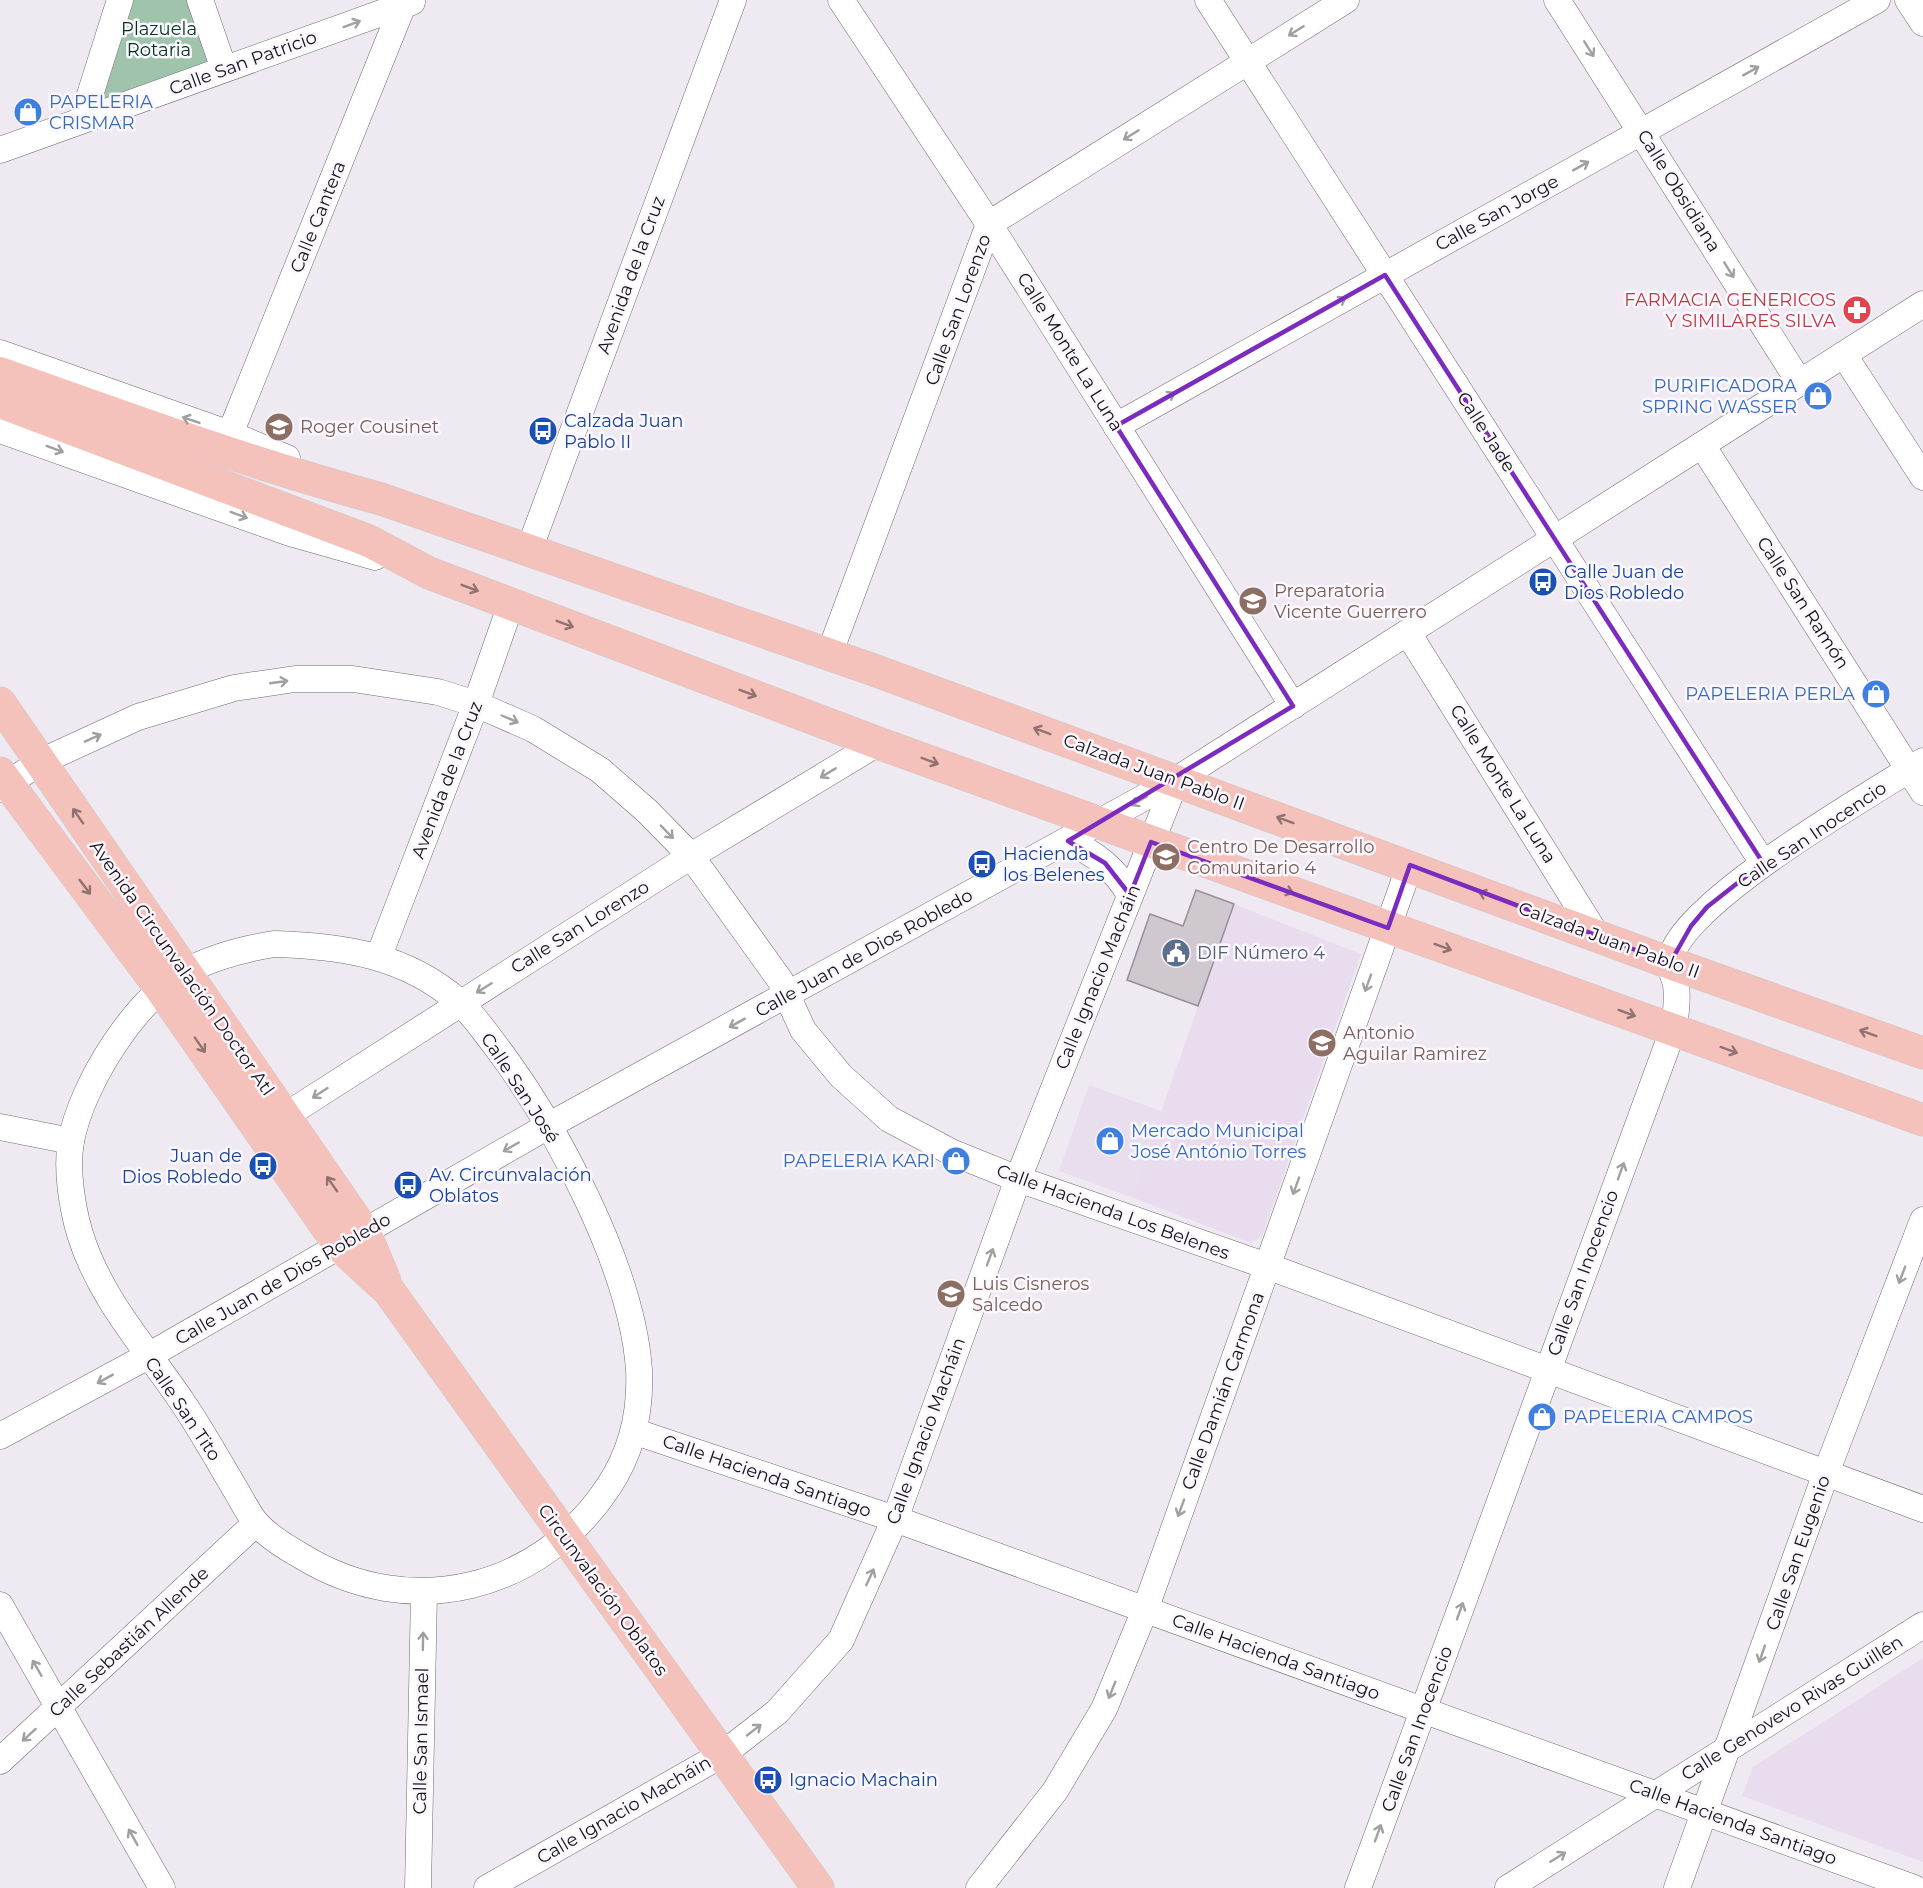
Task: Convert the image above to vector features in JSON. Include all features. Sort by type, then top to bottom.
[{"type":"main road","name":"Calzada Juan Pablo II","points":[[0,373],[369,541],[429,573],[878,743],[1923,1120]]},
{"type":"main road","name":"Calzada Juan Pablo II","points":[[0,402],[381,499],[829,655],[1176,780],[1670,963],[1923,1053]]},
{"type":"main road","name":"Avenida Circunvalación Doctor Atl","points":[[0,703],[40,762],[173,981],[353,1239]]},
{"type":"main road","name":"Avenida Circunvalación Doctor Atl","points":[[2,781],[285,1116],[353,1239]]},
{"type":"main road","name":"Circunvalación Oblatos","points":[[353,1239],[818,1888]]},
{"type":"street","points":[[82,120],[120,0]]},
{"type":"street","points":[[200,0],[224,69]]},
{"type":"street","name":"Avenida de la Cruz","points":[[529,550],[733,0]]},
{"type":"street","name":"Calle Monte La Luna","points":[[841,0],[989,224],[1293,706]]},
{"type":"street","name":"Calle Jade","points":[[1208,0],[1763,863]]},
{"type":"street","name":"Calle San Lorenzo","points":[[829,655],[989,224],[1346,0]]},
{"type":"street","name":"Calle Obsidiana","points":[[1557,0],[1800,383]]},
{"type":"street","name":"Calle San Jorge","points":[[1116,426],[1878,0]]},
{"type":"street","points":[[1908,0],[1923,23]]},
{"type":"street","name":"Calle San Patricio","points":[[0,150],[408,2]]},
{"type":"street","name":"Calle Cantera","points":[[230,434],[408,2]]},
{"type":"street","name":"Calle Juan de Dios Robledo","points":[[0,1436],[148,1356],[548,1126],[1176,780],[1923,304]]},
{"type":"street","name":"Calzada Juan Pablo II","points":[[0,353],[230,434],[381,499]]},
{"type":"street","points":[[1844,354],[1923,477]]},
{"type":"street","name":"Calzada Juan Pablo II","points":[[0,430],[290,533],[429,573]]},
{"type":"street","name":"Calle San Ramón","points":[[1702,445],[1916,766],[1923,792]]},
{"type":"street","name":"Avenida de la Cruz","points":[[379,956],[476,704],[511,604]]},
{"type":"street","name":"Calle Monte La Luna","points":[[1408,633],[1597,936]]},
{"type":"street","name":"Calle Hacienda Los Belenes","points":[[2,781],[138,717],[234,688],[295,679],[353,679],[438,692],[476,704],[533,729],[600,771],[647,812],[691,856],[780,980],[803,1030],[841,1076],[889,1119],[951,1152],[1018,1179],[1267,1266],[1923,1509]]},
{"type":"street","name":"Calle San Lorenzo","points":[[285,1116],[691,856],[878,743]]},
{"type":"street","name":"Calle San Inocencio","points":[[1358,1888],[1673,1030],[1677,1008],[1676,985],[1670,963],[1690,926],[1707,907],[1763,863],[1916,766]]},
{"type":"street","name":"Calle Ignacio Macháin","points":[[487,1888],[723,1754],[777,1712],[841,1640],[895,1519],[1018,1179],[1176,780]]},
{"type":"street","points":[[1068,841],[1105,862],[1120,878],[1130,895]]},
{"type":"street","name":"Calle Damián Carmona","points":[[979,1888],[1055,1791],[1104,1709],[1145,1610],[1410,866]]},
{"type":"street","name":"Calle San José","points":[[173,981],[236,951],[274,944],[344,948],[379,956],[407,969],[460,1003],[508,1062],[548,1126],[591,1208],[627,1298],[635,1338],[639,1375],[636,1432],[609,1486],[591,1510],[564,1536]]},
{"type":"street","name":"Calle San Tito","points":[[173,981],[132,1018],[104,1060],[71,1141],[70,1170],[80,1234],[119,1317],[183,1404],[256,1523],[284,1546],[318,1566],[350,1580],[387,1590],[424,1593],[467,1587],[499,1576],[530,1560],[564,1536]]},
{"type":"street","points":[[0,1127],[71,1141]]},
{"type":"street","name":"Calle San Eugenio","points":[[1677,1888],[1826,1473],[1923,1220]]},
{"type":"street","name":"Calle Hacienda Santiago","points":[[636,1432],[895,1519],[1914,1888]]},
{"type":"street","name":"Calle Sebastián Allende","points":[[0,1761],[256,1523]]},
{"type":"street","name":"Calle San Ismael","points":[[418,1888],[424,1593]]},
{"type":"street","points":[[0,1605],[162,1888]]},
{"type":"street","name":"Calle Genovevo Rivas Guillén","points":[[1508,1888],[1923,1624]]},
{"type":"highlighted area","points":[[1385,275],[1763,863],[1707,907],[1691,926],[1670,963],[1410,865],[1388,928],[1151,842],[1130,895],[1105,863],[1068,841],[1293,706],[1116,426]]},
{"type":"shaded area","points":[[1234,904],[1361,954],[1262,1236],[1251,1243],[1131,1197]]},
{"type":"shaded area","name":"Mercado Municipal José António Torres","points":[[1089,1085],[1161,1111],[1131,1197],[1059,1171]]},
{"type":"shaded area","points":[[1923,1658],[1923,1862],[1742,1796],[1753,1767]]},
{"type":"green space","name":"Plazuela Rotaria","points":[[130,0],[187,0],[210,64],[100,101]]},
{"type":"building","name":"DIF Número 4","points":[[1196,890],[1234,904],[1198,1006],[1127,980],[1150,914],[1183,926]]},
{"type":"place","name":"PAPELERIA CRISMAR","points":[[28,112]]},
{"type":"place","name":"FARMACIA GENERICOS Y SIMILARES SILVA","points":[[1857,310]]},
{"type":"place","name":"PURIFICADORA SPRING WASSER","points":[[1818,396]]},
{"type":"place","name":"Roger Cousinet","points":[[279,427]]},
{"type":"place","name":"Calzada Juan Pablo II","points":[[543,431]]},
{"type":"place","name":"Calle Juan de Dios Robledo","points":[[1543,582]]},
{"type":"place","name":"Preparatoria Vicente Guerrero","points":[[1253,601]]},
{"type":"place","name":"PAPELERIA PERLA","points":[[1876,694]]},
{"type":"place","name":"Centro De Desarrollo Comunitario 4","points":[[1166,857]]},
{"type":"place","name":"Hacienda los Belenes","points":[[982,864]]},
{"type":"place","name":"DIF Número 4","points":[[1176,953]]},
{"type":"place","name":"Antonio Aguilar Ramirez","points":[[1322,1043]]},
{"type":"place","name":"Mercado Municipal José António Torres","points":[[1110,1141]]},
{"type":"place","name":"PAPELERIA KARI","points":[[956,1161]]},
{"type":"place","name":"Juan de Dios Robledo","points":[[263,1166]]},
{"type":"place","name":"Av. Circunvalación Oblatos","points":[[408,1185]]},
{"type":"place","name":"Luis Cisneros Salcedo","points":[[951,1294]]},
{"type":"place","name":"PAPELERIA CAMPOS","points":[[1542,1417]]},
{"type":"place","name":"Ignacio Machain","points":[[768,1780]]}]
